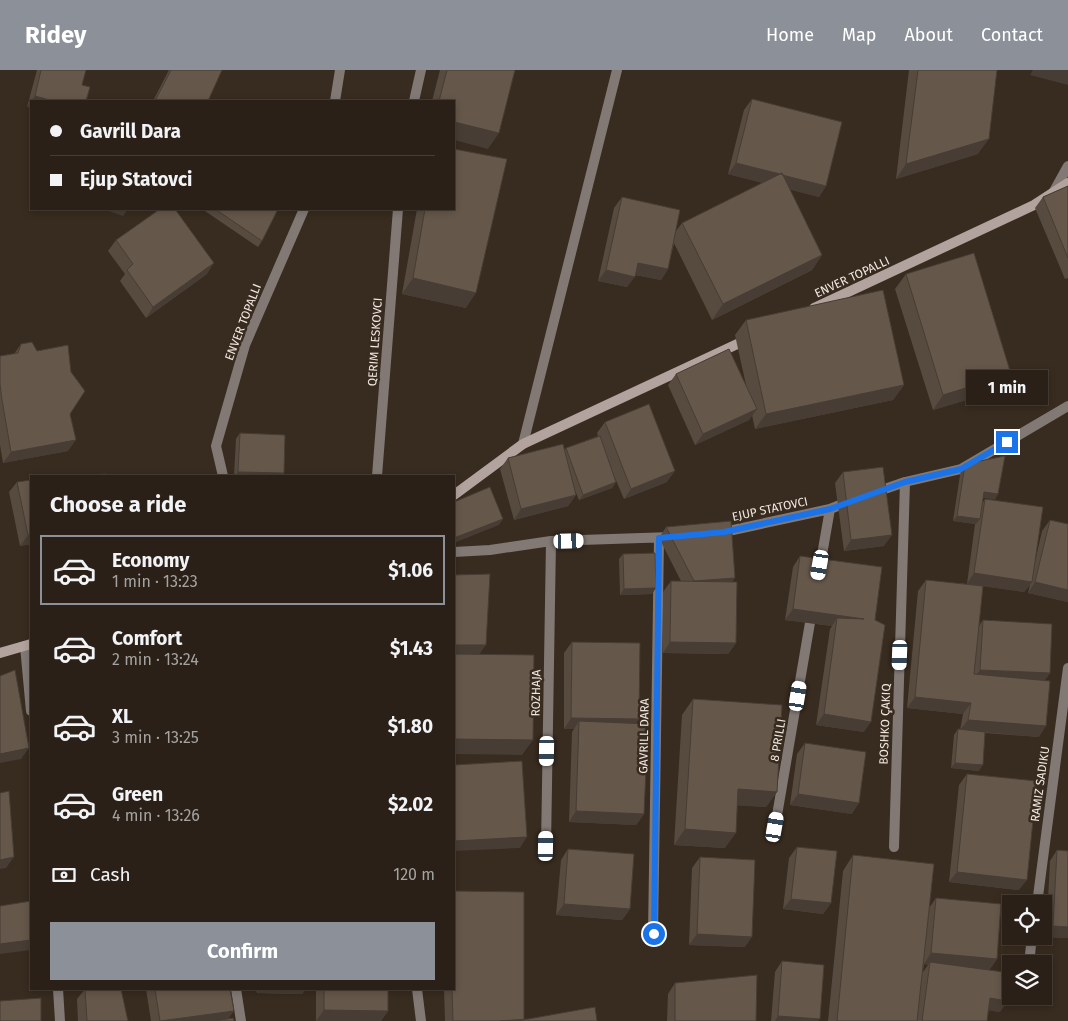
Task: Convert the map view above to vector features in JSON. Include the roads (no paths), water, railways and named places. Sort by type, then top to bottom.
[{"type":"main road","name":"ENVER TOPALLI","points":[[801,314],[1034,205],[1068,183]]},
{"type":"main road","points":[[455,494],[524,444],[756,335]]},
{"type":"main road","points":[[0,653],[28,645]]},
{"type":"street","points":[[335,100],[340,70]]},
{"type":"street","points":[[414,100],[421,70]]},
{"type":"street","points":[[524,444],[617,70]]},
{"type":"street","name":"ENVER TOPALLI","points":[[1053,193],[1068,166]]},
{"type":"street","name":"ENVER TOPALLI","points":[[223,475],[216,446],[245,345],[304,210]]},
{"type":"street","name":"QERIM LESKOVCI","points":[[377,475],[398,210]]},
{"type":"street","name":"EJUP STATOVCI","points":[[705,534],[724,532],[830,509],[905,482],[961,469],[1068,406]]},
{"type":"street","name":"BOSHKO ÇAKIQ","points":[[894,847],[905,482]]},
{"type":"street","points":[[816,586],[830,509]]},
{"type":"street","points":[[455,552],[490,550],[551,541],[686,536]]},
{"type":"street","name":"GAVRILL DARA","points":[[654,934],[659,538]]},
{"type":"street","name":"ROZHAJA","points":[[546,846],[551,541]]},
{"type":"street","name":"8 PRILLI","points":[[775,827],[813,605]]},
{"type":"street","points":[[28,645],[30,689]]},
{"type":"street","name":"RAMIZ SADIKU","points":[[1038,895],[1068,668]]},
{"type":"street","points":[[58,990],[60,1021]]},
{"type":"street","points":[[236,990],[241,1021]]},
{"type":"street","points":[[417,990],[421,1021]]}]
